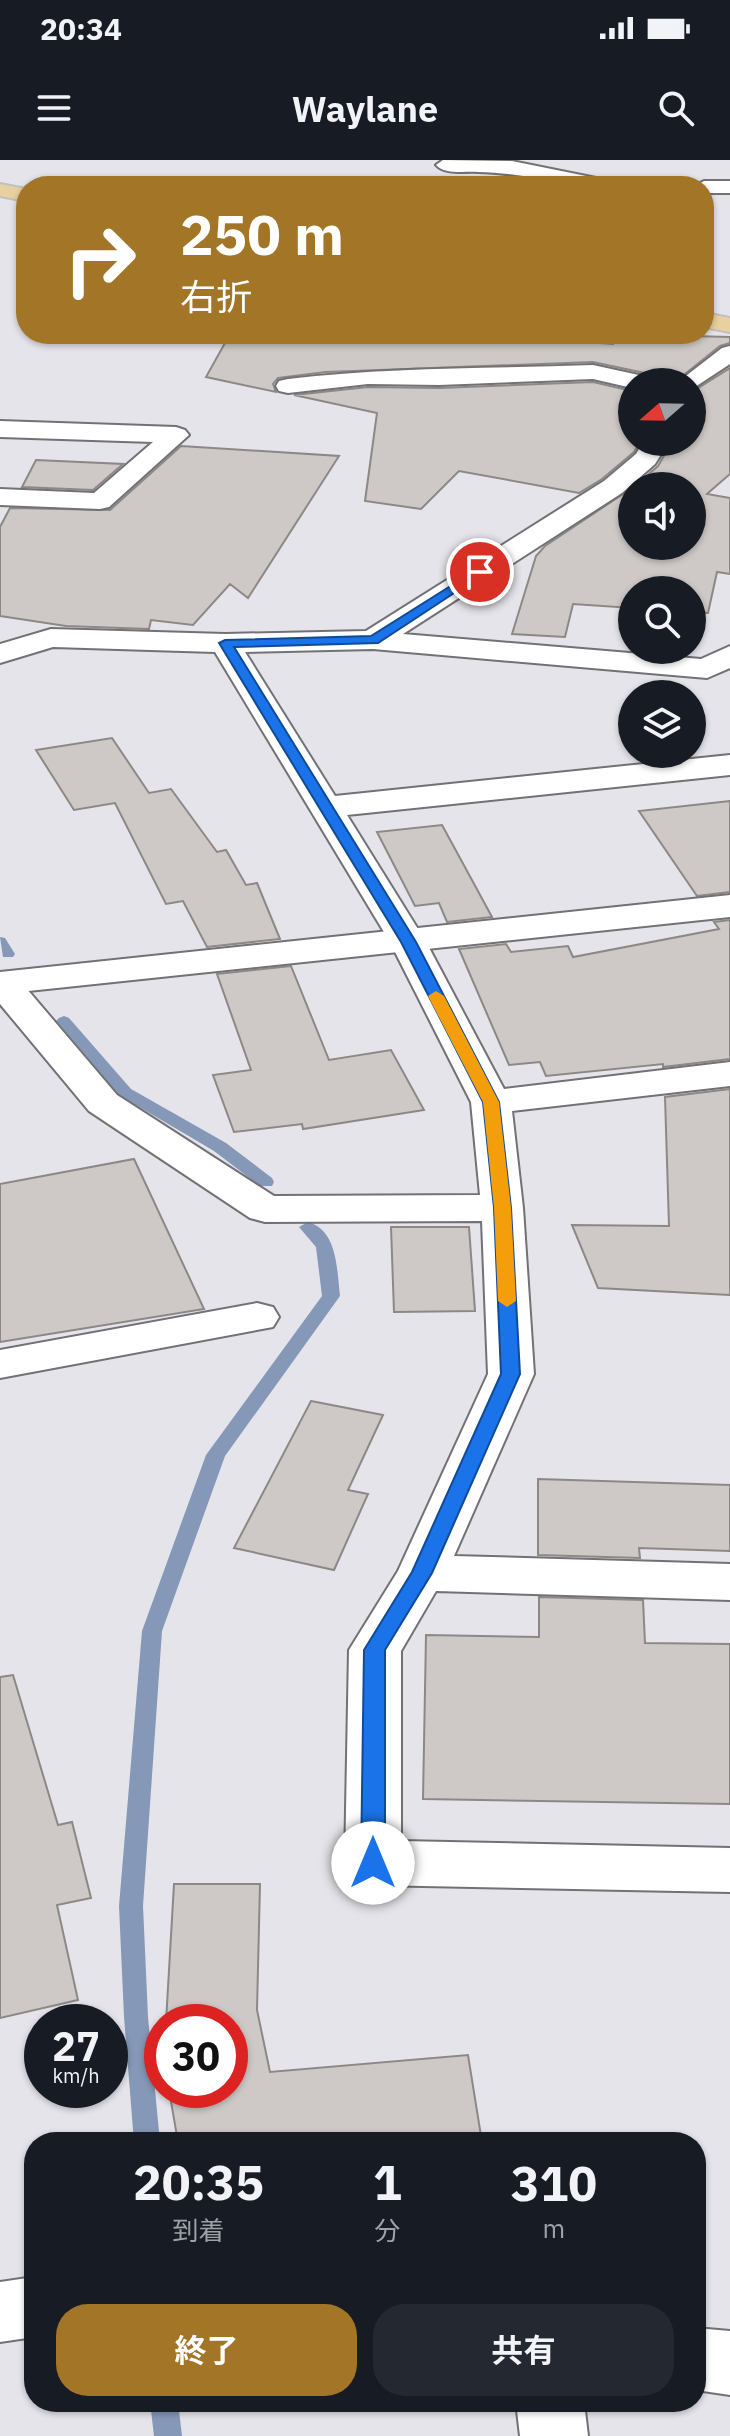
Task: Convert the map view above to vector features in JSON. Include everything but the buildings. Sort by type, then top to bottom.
[{"type":"street","points":[[445,163],[512,167],[557,176]]},
{"type":"street","points":[[706,370],[730,353]]},
{"type":"street","points":[[288,386],[368,377],[439,378],[593,372],[618,377]]},
{"type":"street","points":[[0,429],[176,435],[100,501],[0,497]]},
{"type":"street","points":[[373,640],[613,487],[648,456]]},
{"type":"street","points":[[0,654],[51,638],[225,643],[373,640],[720,670]]},
{"type":"street","points":[[225,643],[408,942],[491,1102],[502,1208],[511,1374],[422,1573],[375,1650],[373,1863],[730,1870]]},
{"type":"street","points":[[327,807],[730,765]]},
{"type":"street","points":[[1,983],[730,906]]},
{"type":"street","points":[[1,983],[103,1103],[265,1209],[502,1208]]},
{"type":"street","points":[[491,1102],[730,1074]]},
{"type":"street","points":[[0,1364],[257,1317]]},
{"type":"street","points":[[422,1573],[730,1582]]},
{"type":"street","points":[[0,2312],[24,2308]]},
{"type":"street","points":[[706,2360],[730,2363]]},
{"type":"street","points":[[551,2412],[554,2436]]},
{"type":"waterway","points":[[0,941],[8,954]]},
{"type":"waterway","points":[[64,1021],[125,1092],[220,1147],[266,1182]]},
{"type":"waterway","points":[[146,2132],[136,2017],[131,1906],[152,1631],[216,1455],[331,1296],[325,1246],[308,1227]]},
{"type":"waterway","points":[[165,2412],[168,2436]]},
{"type":"slow traffic","points":[[436,996],[491,1102],[502,1208],[507,1301]]},
{"type":"route","points":[[373,1863],[375,1650],[422,1573],[511,1374],[502,1208],[491,1102],[408,942],[225,643],[373,640],[480,572]]}]
